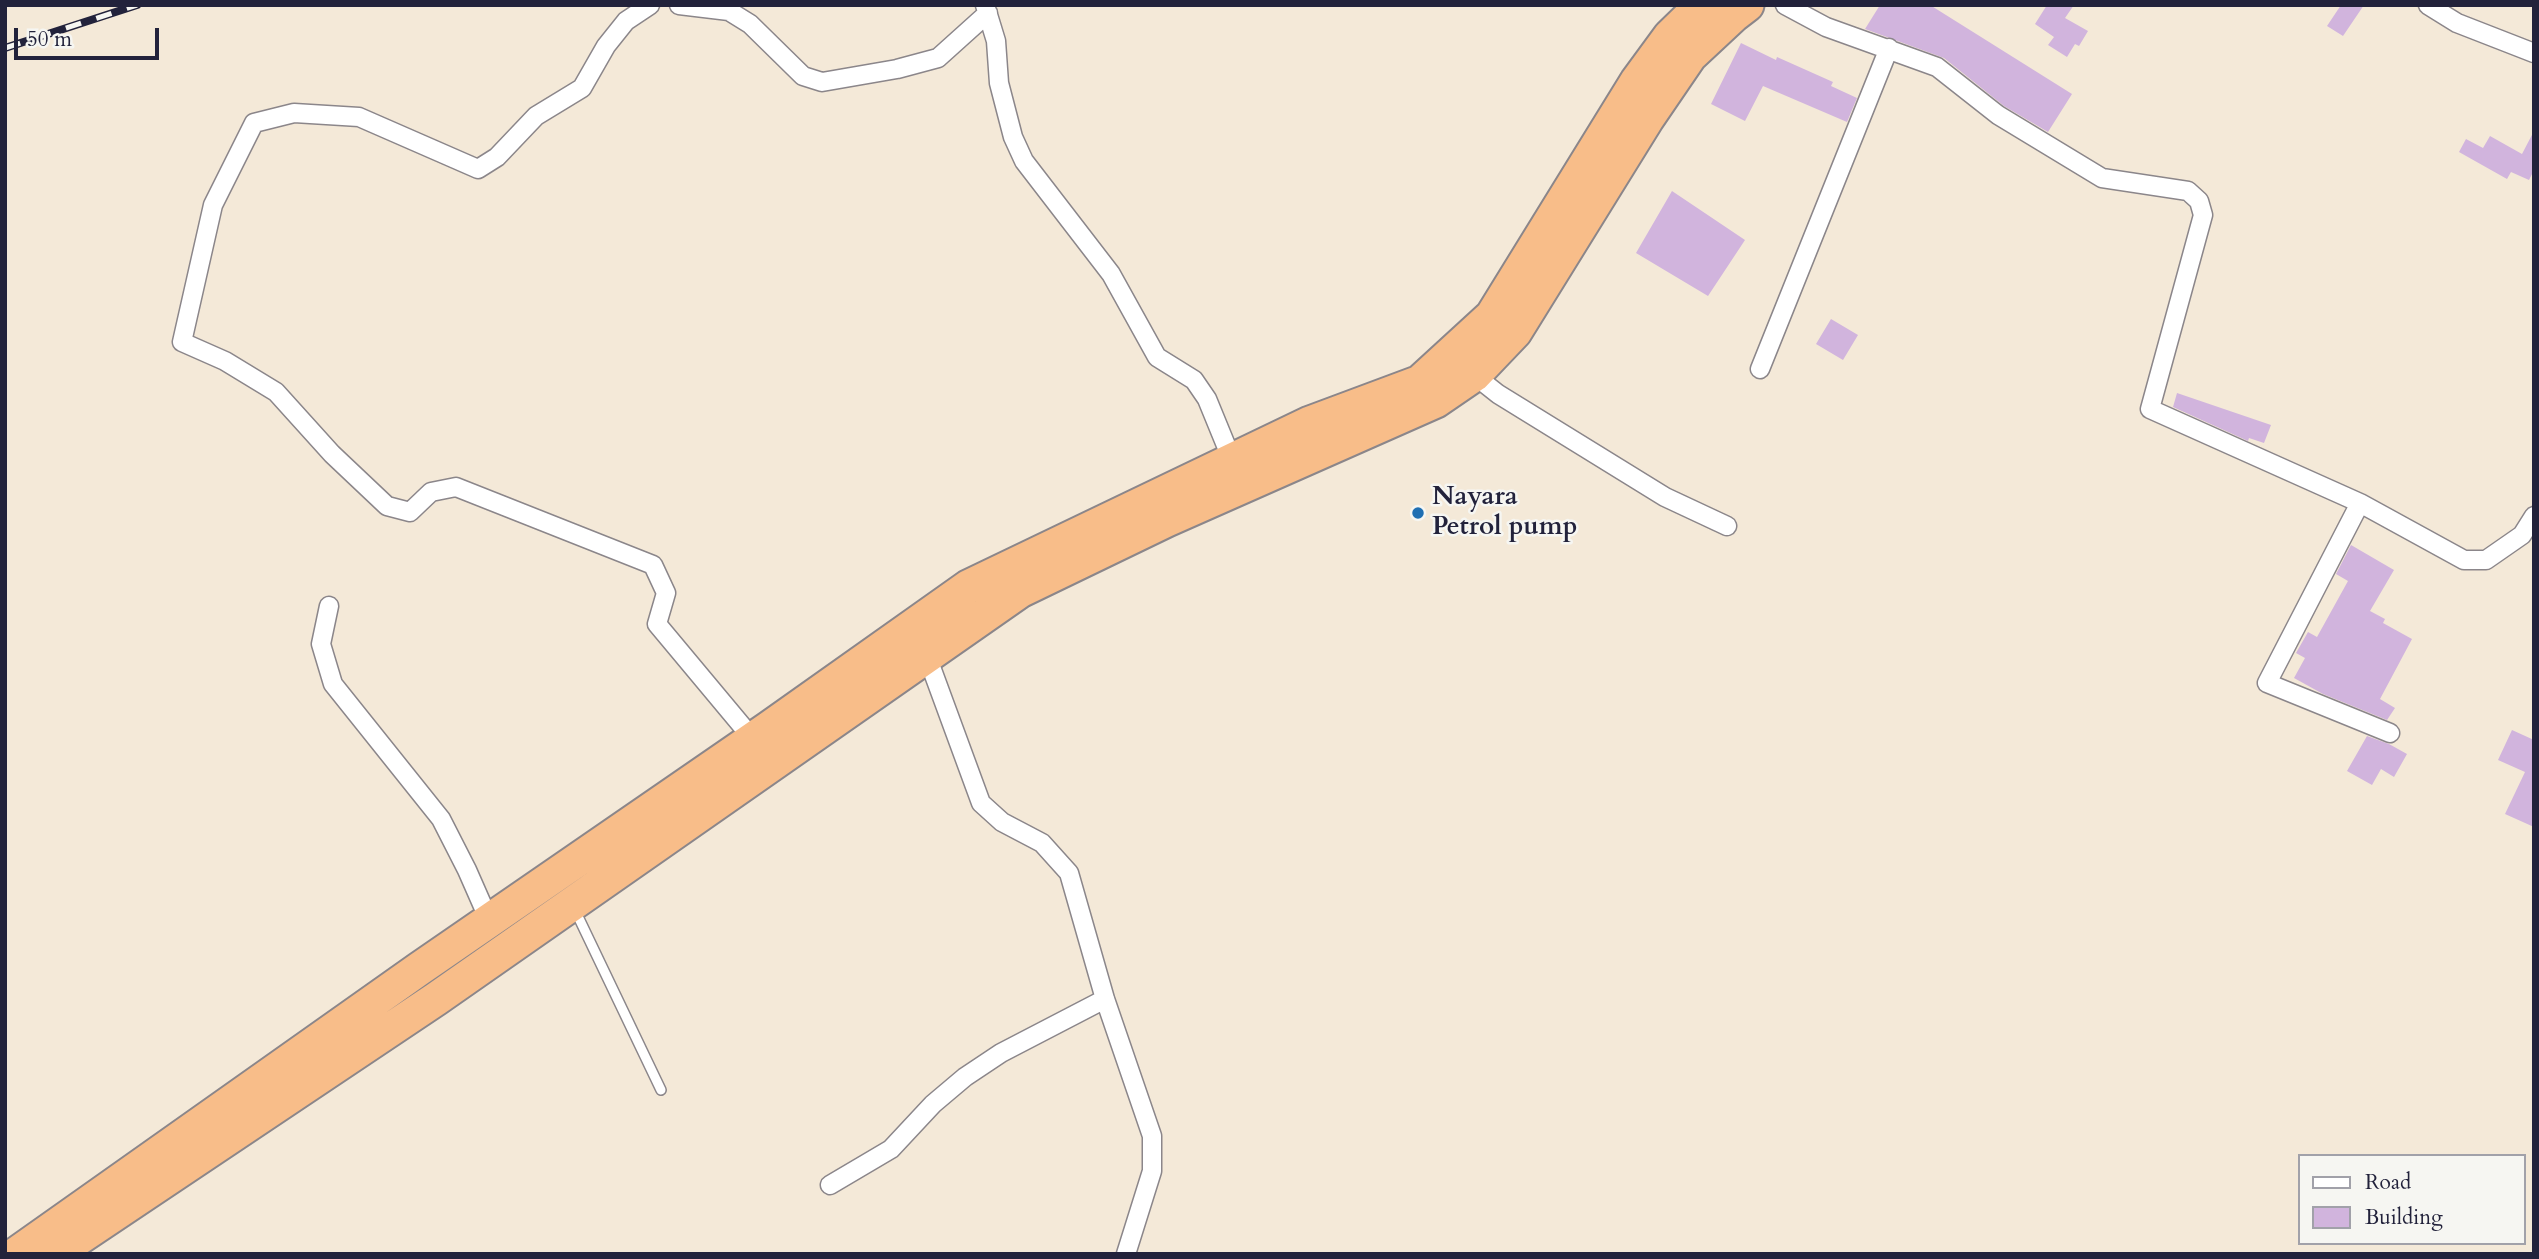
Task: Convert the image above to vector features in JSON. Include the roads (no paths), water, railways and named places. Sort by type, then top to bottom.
[{"type":"highway","points":[[16,1254],[489,920],[968,587],[1310,423],[1420,382],[1492,316],[1637,82],[1670,36],[1702,5]]},
{"type":"highway","points":[[55,1254],[436,999],[1020,591],[1167,520],[1436,401],[1474,375],[1515,332],[1647,118],[1690,56],[1747,5]]},
{"type":"street","points":[[650,5],[626,21],[606,47],[582,88],[536,116],[497,157],[478,169],[359,117],[294,113],[254,123],[213,205],[182,342],[225,360],[276,392],[332,454],[387,506],[410,512],[431,492],[456,488],[653,565],[666,593],[657,624],[752,739]]},
{"type":"street","points":[[680,5],[729,11],[750,24],[803,76],[822,82],[897,69],[938,58],[987,9],[996,41],[999,83],[1013,137],[1024,160],[1111,274],[1157,357],[1194,380],[1207,399],[1232,460]]},
{"type":"street","points":[[1785,5],[1826,27],[1937,67],[1998,115],[2102,178],[2188,191],[2199,201],[2203,215],[2150,409],[2360,503],[2464,560],[2486,560],[2528,538],[2534,516]]},
{"type":"street","points":[[2428,5],[2456,23],[2534,53]]},
{"type":"street","points":[[1760,369],[1889,48]]},
{"type":"street","points":[[1474,375],[1498,394],[1665,497],[1727,526]]},
{"type":"street","points":[[2360,503],[2267,684],[2390,733]]},
{"type":"street","points":[[329,606],[321,645],[333,684],[440,818],[489,920]]},
{"type":"street","points":[[927,656],[981,803],[1002,822],[1042,843],[1069,873],[1105,999],[1152,1136],[1152,1171],[1126,1254]]},
{"type":"street","points":[[830,1185],[891,1149],[933,1104],[965,1077],[1001,1053],[1105,999]]},
{"type":"lane","points":[[572,903],[661,1090]]},
{"type":"railway","points":[[5,48],[137,5]]},
{"type":"place","name":"Nayara Petrol pump","points":[[1418,513]]}]
